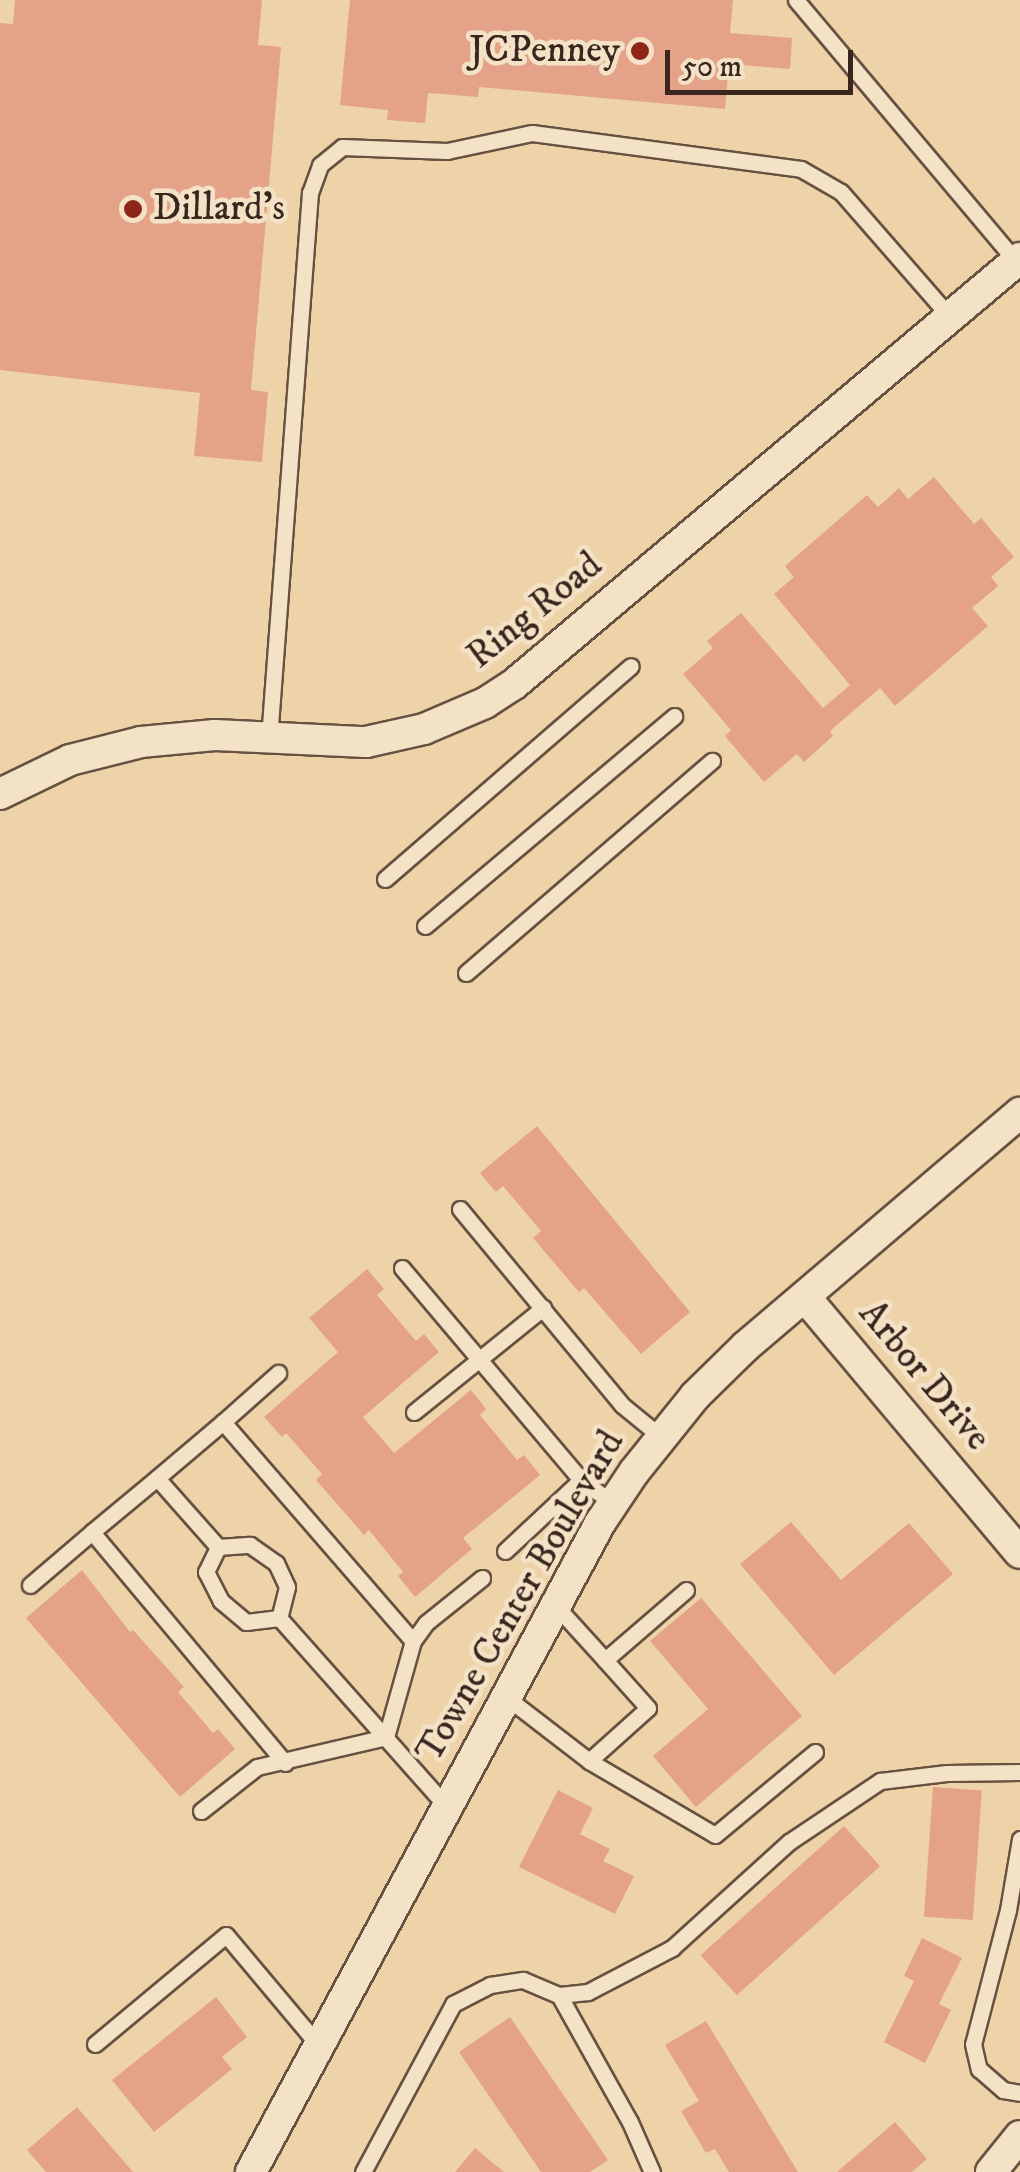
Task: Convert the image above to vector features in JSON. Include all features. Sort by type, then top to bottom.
[{"type":"street","name":"Ring Road","points":[[0,794],[70,760],[140,742],[215,735],[334,744],[391,738],[485,703],[512,685],[1018,260]]},
{"type":"street","name":"Towne Center Boulevard","points":[[251,2172],[613,1503],[660,1436],[733,1358],[1020,1113]]},
{"type":"street","name":"Arbor Drive","points":[[805,1297],[1020,1553]]},
{"type":"street","points":[[991,2172],[1020,2136]]},
{"type":"lane","points":[[796,0],[1018,260]]},
{"type":"lane","points":[[270,740],[310,193],[320,165],[342,147],[452,150],[532,133],[801,169],[841,192],[950,317]]},
{"type":"lane","points":[[384,879],[631,666]]},
{"type":"lane","points":[[425,926],[674,716]]},
{"type":"lane","points":[[466,973],[712,761]]},
{"type":"lane","points":[[460,1209],[622,1405],[660,1436]]},
{"type":"lane","points":[[402,1268],[580,1480],[613,1503]]},
{"type":"lane","points":[[414,1412],[542,1308]]},
{"type":"lane","points":[[30,1585],[278,1373]]},
{"type":"lane","points":[[223,1422],[413,1641]]},
{"type":"lane","points":[[157,1478],[218,1547]]},
{"type":"lane","points":[[505,1551],[580,1480]]},
{"type":"lane","points":[[92,1532],[285,1764]]},
{"type":"lane","points":[[218,1547],[250,1544],[276,1563],[287,1587],[279,1618]]},
{"type":"lane","points":[[218,1547],[206,1572],[221,1601],[246,1622],[279,1618]]},
{"type":"lane","points":[[386,1738],[413,1641],[426,1624],[482,1578]]},
{"type":"lane","points":[[605,1660],[686,1590]]},
{"type":"lane","points":[[556,1606],[648,1708],[588,1761]]},
{"type":"lane","points":[[279,1618],[447,1808]]},
{"type":"lane","points":[[506,1697],[588,1761],[714,1835],[816,1752]]},
{"type":"lane","points":[[200,1811],[257,1767],[285,1764],[386,1738]]},
{"type":"lane","points":[[363,2172],[454,2004],[490,1985],[523,1980],[559,1995],[588,1992],[672,1948],[789,1842],[880,1781],[947,1772],[1020,1772]]},
{"type":"lane","points":[[1020,1838],[1008,1910],[973,2044],[979,2069],[1003,2090],[1020,2092]]},
{"type":"lane","points":[[95,2044],[226,1935],[319,2046]]},
{"type":"lane","points":[[559,1995],[630,2122],[652,2172]]},
{"type":"building","name":"Dillard's","points":[[15,0],[262,0],[258,45],[281,47],[251,390],[268,392],[262,462],[194,456],[200,393],[0,370],[0,23],[13,24]]},
{"type":"building","name":"JCPenney","points":[[350,0],[733,0],[730,33],[792,38],[790,69],[729,64],[725,109],[479,87],[478,97],[428,93],[425,123],[387,120],[388,110],[340,105]]},
{"type":"building","points":[[934,477],[974,524],[981,518],[1014,557],[991,577],[998,586],[972,608],[988,626],[895,706],[880,688],[830,731],[833,736],[804,762],[797,754],[764,782],[725,736],[731,730],[683,674],[713,648],[707,641],[741,613],[823,708],[850,685],[774,594],[794,577],[785,566],[867,495],[878,507],[899,488],[908,499]]},
{"type":"building","points":[[537,1126],[690,1312],[641,1354],[584,1288],[579,1292],[533,1238],[541,1231],[503,1186],[496,1192],[480,1173]]},
{"type":"building","points":[[367,1269],[384,1289],[377,1295],[416,1341],[424,1334],[439,1352],[363,1417],[394,1453],[471,1390],[486,1409],[480,1415],[517,1460],[524,1455],[540,1475],[463,1538],[472,1549],[415,1597],[398,1576],[403,1572],[369,1530],[364,1535],[316,1480],[322,1474],[286,1433],[282,1437],[264,1417],[338,1352],[309,1318]]},
{"type":"building","points":[[791,1522],[841,1580],[909,1523],[953,1574],[834,1675],[740,1564]]},
{"type":"building","points":[[82,1570],[130,1632],[133,1630],[184,1687],[178,1692],[213,1733],[218,1729],[235,1749],[180,1797],[26,1618]]},
{"type":"building","points":[[701,1598],[802,1716],[696,1807],[653,1756],[708,1709],[650,1641]]},
{"type":"building","points":[[933,1787],[982,1790],[973,1920],[924,1917]]},
{"type":"building","points":[[558,1790],[593,1808],[580,1834],[610,1849],[603,1861],[634,1876],[615,1914],[519,1867]]},
{"type":"building","points":[[844,1826],[880,1866],[737,1995],[701,1955]]},
{"type":"building","points":[[922,1938],[962,1958],[939,2004],[951,2010],[925,2063],[884,2042],[914,1981],[904,1976]]},
{"type":"building","points":[[216,1997],[247,2037],[222,2057],[232,2069],[154,2132],[112,2080]]},
{"type":"building","points":[[510,2017],[608,2160],[590,2172],[541,2172],[459,2052]]},
{"type":"building","points":[[706,2021],[798,2172],[729,2172],[715,2149],[706,2153],[681,2111],[699,2101],[665,2045]]},
{"type":"building","points":[[77,2107],[133,2172],[46,2172],[27,2150]]},
{"type":"building","points":[[895,2122],[927,2159],[912,2172],[837,2172]]},
{"type":"building","points":[[475,2148],[504,2172],[455,2172]]},
{"type":"place","name":"JCPenney","points":[[640,51]]},
{"type":"place","name":"Dillard's","points":[[133,209]]}]
